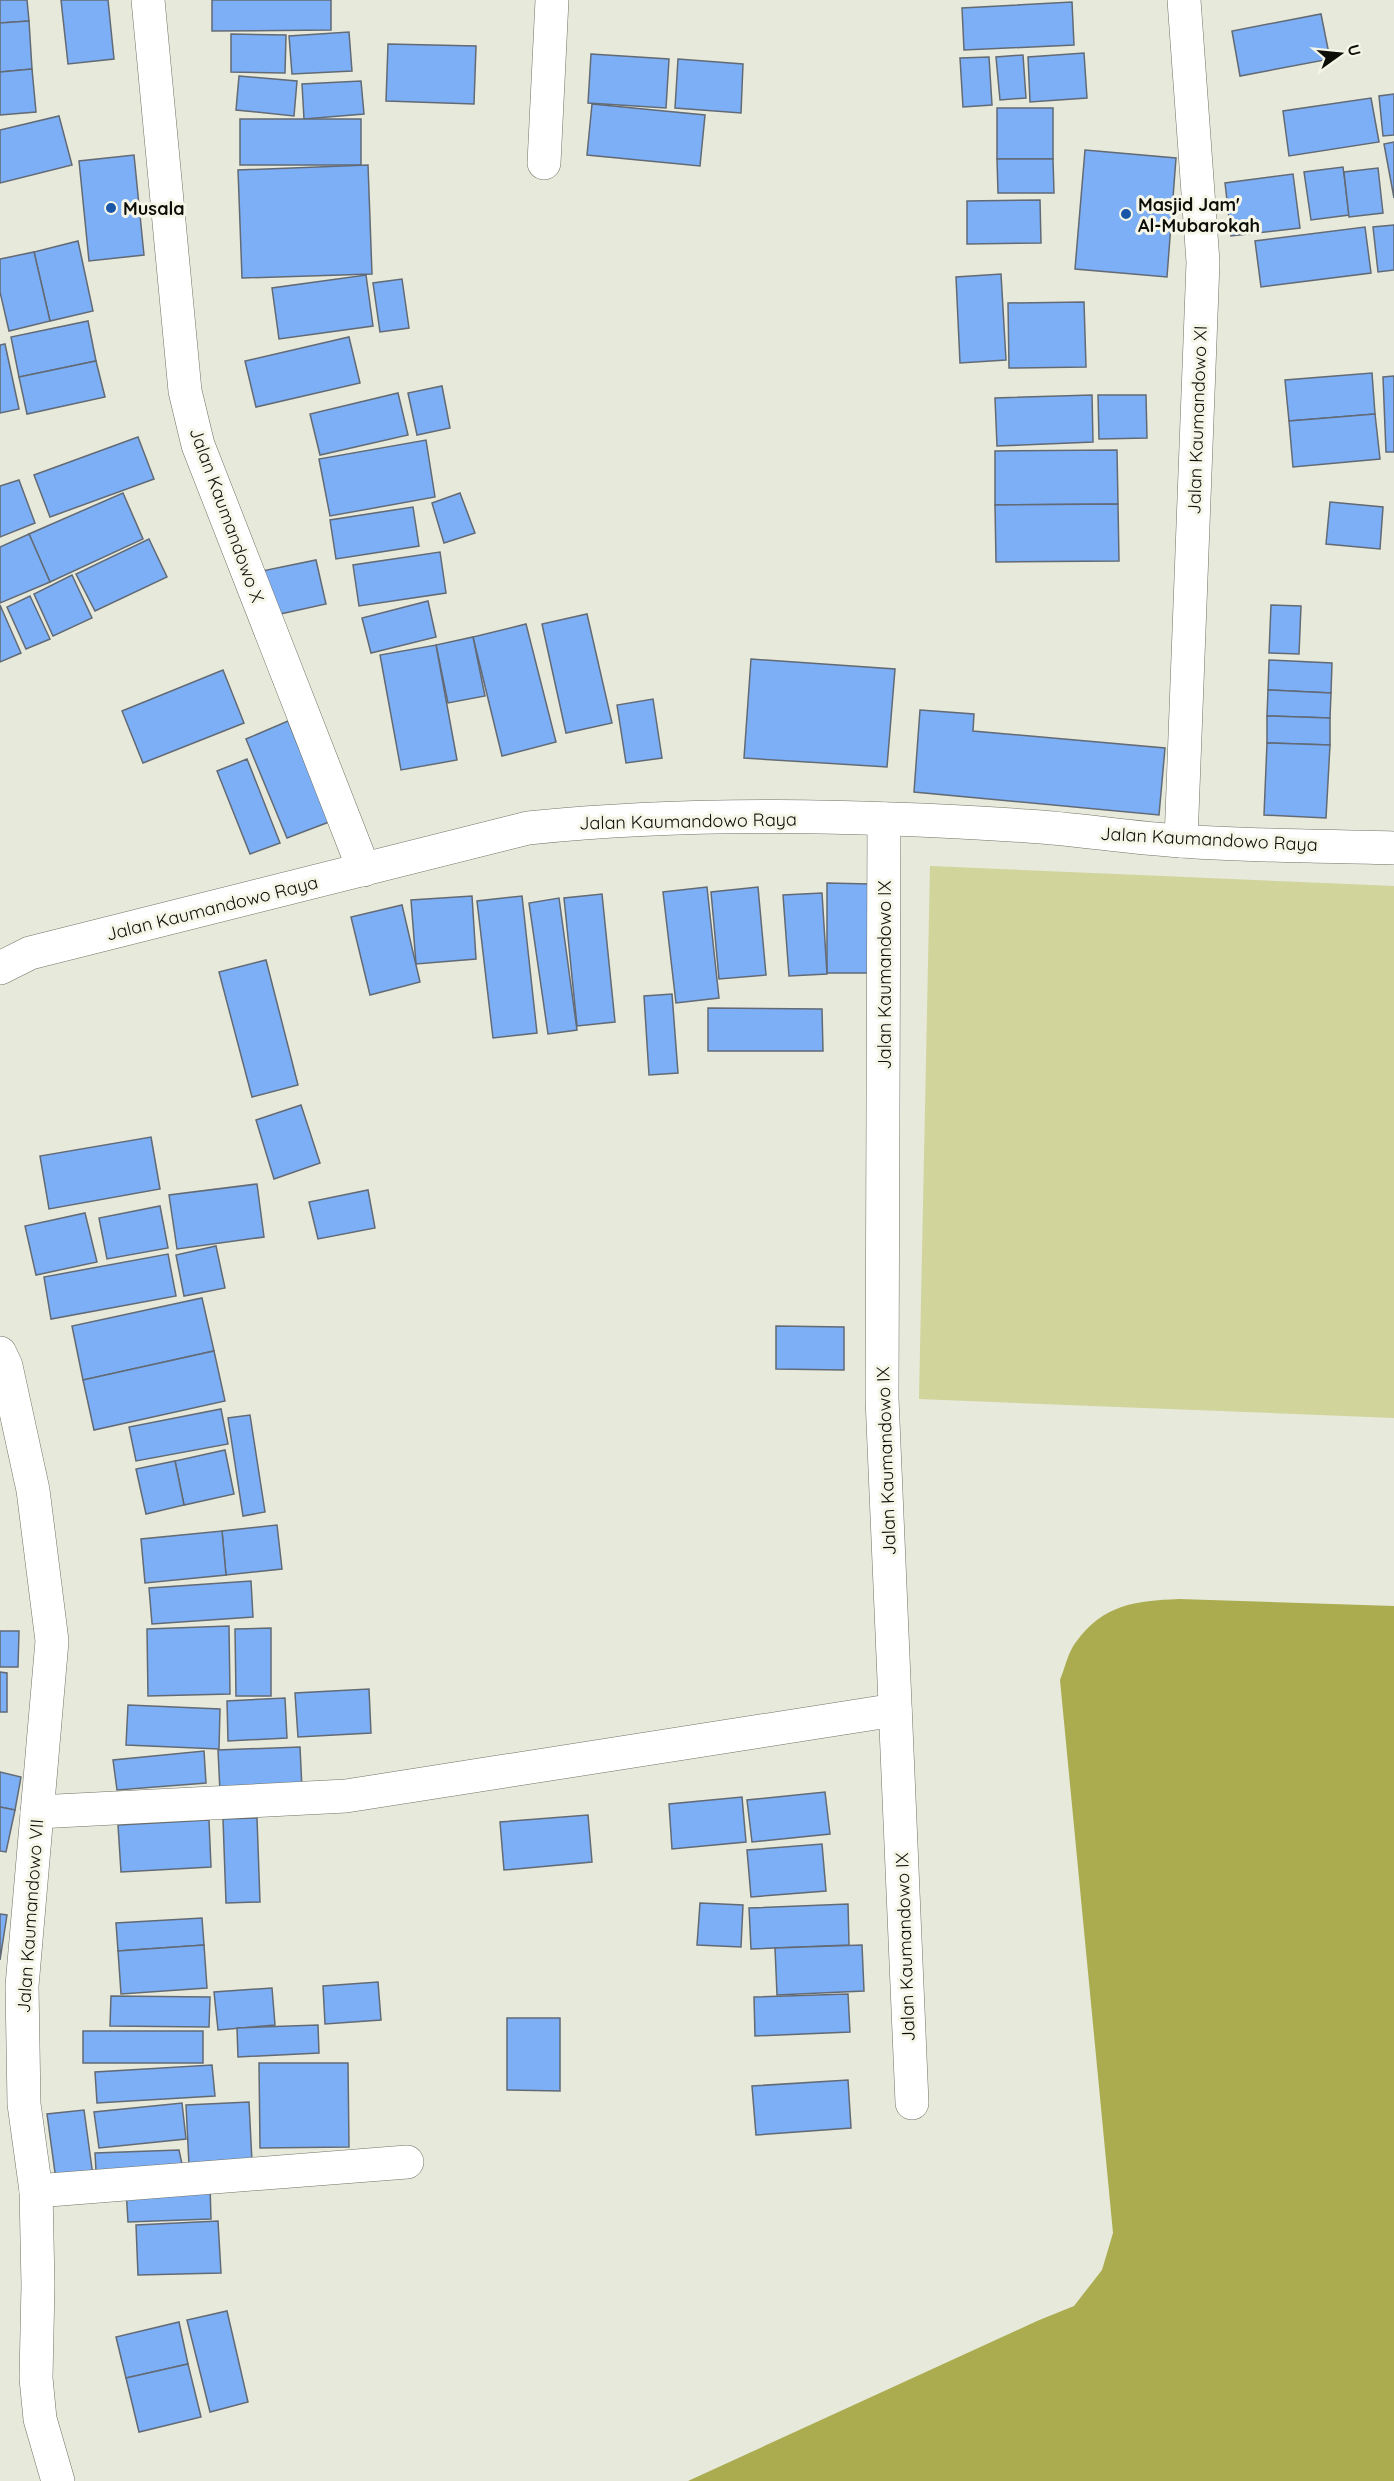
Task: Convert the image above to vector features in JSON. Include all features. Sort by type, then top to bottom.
[{"type":"street","name":"Jalan Kaumandowo X","points":[[148,0],[185,391],[198,445],[364,870]]},
{"type":"street","points":[[544,163],[552,0]]},
{"type":"street","name":"Jalan Kaumandowo XI","points":[[1181,841],[1203,262],[1184,0]]},
{"type":"street","name":"Jalan Kaumandowo Raya","points":[[0,968],[30,953],[528,828],[575,823],[711,818],[884,819],[1029,826],[1181,841],[1394,848]]},
{"type":"street","name":"Jalan Kaumandowo IX","points":[[884,819],[882,1398],[912,2103]]},
{"type":"street","name":"Jalan Kaumandowo VII","points":[[0,1353],[6,1366],[33,1490],[52,1641],[22,1986],[24,2104],[36,2191],[37,2388],[40,2419],[58,2481]]},
{"type":"street","points":[[37,1812],[346,1796],[895,1710]]},
{"type":"street","points":[[36,2191],[407,2162]]},
{"type":"green space","points":[[930,866],[1394,886],[1394,1418],[919,1399]]},
{"type":"shaded area","points":[[1179,1599],[1394,1606],[1394,2481],[688,2481],[1074,2306],[1102,2270],[1113,2233],[1060,1680],[1073,1646],[1087,1629],[1109,1612],[1134,1603]]},
{"type":"building","points":[[0,0],[27,0],[29,21],[0,23]]},
{"type":"building","points":[[61,0],[108,0],[114,59],[68,64]]},
{"type":"building","points":[[212,0],[331,0],[331,30],[212,31]]},
{"type":"building","points":[[1072,2],[1074,45],[964,50],[962,8]]},
{"type":"building","points":[[1321,14],[1330,59],[1240,76],[1232,31]]},
{"type":"building","points":[[29,21],[32,69],[0,72],[0,23]]},
{"type":"building","points":[[349,32],[352,71],[292,74],[289,36]]},
{"type":"building","points":[[231,34],[286,35],[285,73],[231,72]]},
{"type":"building","points":[[388,44],[476,46],[474,104],[386,101]]},
{"type":"building","points":[[1084,53],[1087,98],[1030,102],[1028,57]]},
{"type":"building","points":[[591,54],[669,59],[666,108],[588,103]]},
{"type":"building","points":[[1023,55],[1026,98],[1000,100],[996,57]]},
{"type":"building","points":[[989,57],[992,105],[963,107],[960,58]]},
{"type":"building","points":[[678,59],[743,64],[741,113],[675,108]]},
{"type":"building","points":[[32,69],[36,112],[0,115],[0,72]]},
{"type":"building","points":[[239,76],[297,81],[294,116],[236,110]]},
{"type":"building","points":[[361,81],[364,114],[304,119],[302,84]]},
{"type":"building","points":[[1394,94],[1394,135],[1383,136],[1379,96]]},
{"type":"building","points":[[1371,98],[1379,142],[1289,156],[1283,111]]},
{"type":"building","points":[[592,104],[705,115],[700,166],[587,155]]},
{"type":"building","points":[[997,108],[1053,108],[1053,159],[997,159]]},
{"type":"building","points":[[59,116],[72,165],[0,183],[0,130]]},
{"type":"building","points":[[240,119],[361,119],[361,165],[240,165]]},
{"type":"building","points":[[1394,142],[1394,198],[1384,144]]},
{"type":"building","name":"Masjid Jam' Al-Mubarokah","points":[[1085,150],[1176,158],[1167,277],[1075,269]]},
{"type":"building","name":"Musala","points":[[134,155],[144,255],[89,261],[79,161]]},
{"type":"building","points":[[997,159],[1053,159],[1054,193],[998,193]]},
{"type":"building","points":[[368,165],[372,274],[242,278],[238,170]]},
{"type":"building","points":[[1343,167],[1349,215],[1311,220],[1304,172]]},
{"type":"building","points":[[1378,168],[1383,213],[1349,217],[1344,172]]},
{"type":"building","points":[[1293,174],[1300,228],[1231,236],[1225,183]]},
{"type":"building","points":[[1040,200],[1041,243],[967,244],[967,201]]},
{"type":"building","points":[[1394,225],[1394,270],[1378,272],[1373,227]]},
{"type":"building","points":[[1365,227],[1371,273],[1261,287],[1255,241]]},
{"type":"building","points":[[78,241],[93,311],[50,321],[34,252]]},
{"type":"building","points":[[34,252],[50,321],[9,331],[0,292],[0,259]]},
{"type":"building","points":[[1001,274],[1006,360],[960,363],[956,277]]},
{"type":"building","points":[[366,275],[373,326],[279,339],[272,288]]},
{"type":"building","points":[[402,279],[409,328],[380,332],[373,283]]},
{"type":"building","points":[[1084,302],[1086,367],[1009,368],[1008,303]]},
{"type":"building","points":[[88,321],[96,361],[19,377],[11,337]]},
{"type":"building","points":[[349,337],[360,383],[256,407],[245,361]]},
{"type":"building","points":[[5,344],[19,409],[0,413],[0,345]]},
{"type":"building","points":[[96,361],[105,397],[27,414],[19,377]]},
{"type":"building","points":[[1372,373],[1375,414],[1289,421],[1285,380]]},
{"type":"building","points":[[1394,376],[1394,452],[1386,452],[1383,377]]},
{"type":"building","points":[[442,386],[450,428],[417,435],[408,393]]},
{"type":"building","points":[[398,393],[408,435],[320,455],[310,414]]},
{"type":"building","points":[[1092,395],[1093,442],[997,446],[995,398]]},
{"type":"building","points":[[1098,395],[1146,395],[1147,438],[1099,439]]},
{"type":"building","points":[[1375,414],[1380,459],[1293,467],[1289,421]]},
{"type":"building","points":[[138,437],[154,479],[50,517],[34,475]]},
{"type":"building","points":[[426,440],[435,497],[330,516],[319,459]]},
{"type":"building","points":[[1117,450],[1118,504],[995,505],[995,451]]},
{"type":"building","points":[[19,480],[35,523],[0,537],[0,486]]},
{"type":"building","points":[[123,493],[143,539],[50,582],[29,534]]},
{"type":"building","points":[[460,493],[475,533],[444,543],[432,503]]},
{"type":"building","points":[[1330,502],[1383,507],[1380,549],[1326,544]]},
{"type":"building","points":[[1118,504],[1119,561],[996,562],[995,505]]},
{"type":"building","points":[[413,507],[419,546],[336,559],[330,520]]},
{"type":"building","points":[[29,534],[50,582],[0,603],[0,547]]},
{"type":"building","points":[[149,539],[167,577],[95,611],[76,574]]},
{"type":"building","points":[[440,552],[446,593],[359,606],[353,565]]},
{"type":"building","points":[[316,560],[326,604],[271,616],[262,571]]},
{"type":"building","points":[[72,575],[92,618],[53,636],[34,594]]},
{"type":"building","points":[[30,596],[50,639],[26,649],[7,607]]},
{"type":"building","points":[[428,601],[436,637],[371,653],[362,618]]},
{"type":"building","points":[[0,605],[21,653],[0,662]]},
{"type":"building","points":[[1271,605],[1301,606],[1299,654],[1269,653]]},
{"type":"building","points":[[587,614],[612,723],[566,733],[542,624]]},
{"type":"building","points":[[526,624],[556,742],[502,756],[473,637]]},
{"type":"building","points":[[473,637],[485,696],[448,703],[436,645]]},
{"type":"building","points":[[436,645],[457,760],[401,770],[380,655]]},
{"type":"building","points":[[751,659],[895,669],[887,767],[744,758]]},
{"type":"building","points":[[1269,660],[1332,663],[1331,693],[1268,690]]},
{"type":"building","points":[[223,670],[244,723],[143,763],[122,711]]},
{"type":"building","points":[[1268,690],[1331,693],[1330,718],[1267,716]]},
{"type":"building","points":[[653,699],[662,758],[626,763],[617,705]]},
{"type":"building","points":[[920,710],[974,714],[973,731],[1165,748],[1159,815],[914,792]]},
{"type":"building","points":[[1267,716],[1330,718],[1330,745],[1267,743]]},
{"type":"building","points":[[288,721],[329,822],[287,838],[246,739]]},
{"type":"building","points":[[1267,743],[1330,745],[1326,818],[1264,815]]},
{"type":"building","points":[[247,759],[280,843],[250,854],[217,771]]},
{"type":"building","points":[[827,883],[870,884],[871,973],[827,973]]},
{"type":"building","points":[[707,887],[719,998],[676,1003],[663,892]]},
{"type":"building","points":[[758,887],[766,975],[719,979],[711,892]]},
{"type":"building","points":[[822,893],[827,974],[789,976],[783,895]]},
{"type":"building","points":[[602,894],[615,1022],[577,1026],[564,898]]},
{"type":"building","points":[[472,896],[476,959],[416,964],[411,900]]},
{"type":"building","points":[[522,896],[537,1033],[493,1038],[477,901]]},
{"type":"building","points":[[559,898],[577,1030],[548,1034],[529,903]]},
{"type":"building","points":[[402,905],[420,982],[370,995],[351,917]]},
{"type":"building","points":[[266,960],[298,1085],[252,1097],[219,972]]},
{"type":"building","points":[[672,994],[678,1073],[649,1075],[644,996]]},
{"type":"building","points":[[708,1008],[822,1009],[823,1051],[708,1051]]},
{"type":"building","points":[[301,1105],[320,1163],[274,1179],[256,1120]]},
{"type":"building","points":[[151,1137],[160,1189],[49,1209],[40,1156]]},
{"type":"building","points":[[257,1184],[264,1237],[177,1249],[169,1195]]},
{"type":"building","points":[[368,1190],[375,1228],[318,1239],[309,1202]]},
{"type":"building","points":[[160,1206],[168,1248],[107,1259],[99,1218]]},
{"type":"building","points":[[85,1213],[97,1262],[36,1275],[25,1226]]},
{"type":"building","points":[[216,1246],[225,1288],[184,1296],[176,1255]]},
{"type":"building","points":[[168,1254],[176,1296],[51,1319],[44,1277]]},
{"type":"building","points":[[202,1298],[214,1351],[83,1380],[72,1326]]},
{"type":"building","points":[[776,1326],[844,1327],[844,1370],[776,1369]]},
{"type":"building","points":[[214,1351],[225,1401],[94,1430],[83,1380]]},
{"type":"building","points":[[221,1409],[228,1444],[136,1461],[129,1427]]},
{"type":"building","points":[[250,1415],[265,1512],[243,1516],[228,1418]]},
{"type":"building","points":[[225,1450],[234,1494],[184,1505],[175,1461]]},
{"type":"building","points":[[175,1461],[184,1505],[146,1514],[136,1469]]},
{"type":"building","points":[[277,1525],[282,1569],[226,1575],[222,1531]]},
{"type":"building","points":[[222,1531],[226,1575],[145,1583],[141,1539]]},
{"type":"building","points":[[251,1581],[253,1617],[152,1624],[149,1588]]},
{"type":"building","points":[[229,1626],[230,1694],[148,1696],[147,1629]]},
{"type":"building","points":[[271,1628],[271,1696],[236,1696],[235,1629]]},
{"type":"building","points":[[0,1631],[19,1631],[18,1667],[0,1667]]},
{"type":"building","points":[[0,1672],[7,1673],[7,1712],[0,1712]]},
{"type":"building","points":[[369,1689],[371,1733],[298,1737],[295,1693]]},
{"type":"building","points":[[285,1698],[287,1738],[228,1741],[227,1701]]},
{"type":"building","points":[[128,1705],[220,1709],[219,1749],[126,1745]]},
{"type":"building","points":[[300,1747],[302,1789],[220,1792],[218,1750]]},
{"type":"building","points":[[204,1751],[206,1783],[117,1790],[113,1760]]},
{"type":"building","points":[[0,1772],[21,1777],[15,1810],[0,1807]]},
{"type":"building","points":[[825,1792],[830,1834],[752,1842],[747,1800]]},
{"type":"building","points":[[742,1797],[746,1842],[672,1849],[669,1804]]},
{"type":"building","points":[[0,1807],[15,1810],[6,1852],[0,1851]]},
{"type":"building","points":[[588,1815],[592,1862],[504,1870],[500,1822]]},
{"type":"building","points":[[257,1818],[260,1902],[226,1903],[223,1819]]},
{"type":"building","points":[[209,1820],[211,1867],[121,1872],[118,1825]]},
{"type":"building","points":[[822,1844],[826,1891],[751,1897],[747,1850]]},
{"type":"building","points":[[700,1903],[743,1905],[741,1947],[697,1945]]},
{"type":"building","points":[[848,1904],[849,1945],[751,1949],[749,1908]]},
{"type":"building","points":[[0,1914],[7,1915],[0,1960]]},
{"type":"building","points":[[202,1918],[204,1945],[118,1951],[116,1923]]},
{"type":"building","points":[[204,1945],[207,1988],[121,1994],[118,1951]]},
{"type":"building","points":[[862,1945],[864,1991],[777,1995],[775,1948]]},
{"type":"building","points":[[378,1982],[381,2020],[325,2024],[323,1986]]},
{"type":"building","points":[[272,1988],[275,2025],[218,2030],[214,1992]]},
{"type":"building","points":[[848,1994],[850,2032],[755,2036],[754,1997]]},
{"type":"building","points":[[111,1996],[210,1997],[209,2027],[110,2026]]},
{"type":"building","points":[[507,2018],[560,2018],[560,2091],[507,2090]]},
{"type":"building","points":[[318,2025],[319,2053],[238,2057],[237,2028]]},
{"type":"building","points":[[83,2031],[203,2031],[203,2063],[83,2063]]},
{"type":"building","points":[[259,2063],[348,2063],[349,2147],[260,2148]]},
{"type":"building","points":[[212,2065],[215,2096],[97,2103],[95,2072]]},
{"type":"building","points":[[848,2080],[851,2128],[756,2135],[752,2086]]},
{"type":"building","points":[[249,2102],[252,2162],[189,2165],[186,2105]]},
{"type":"building","points":[[182,2103],[186,2139],[99,2148],[94,2112]]},
{"type":"building","points":[[84,2110],[93,2176],[56,2180],[47,2114]]},
{"type":"building","points":[[179,2150],[183,2169],[96,2171],[95,2153]]},
{"type":"building","points":[[210,2186],[211,2219],[128,2222],[126,2189]]},
{"type":"building","points":[[218,2221],[221,2273],[138,2275],[136,2225]]},
{"type":"building","points":[[227,2311],[248,2402],[210,2412],[187,2320]]},
{"type":"building","points":[[179,2322],[188,2364],[126,2378],[116,2337]]},
{"type":"building","points":[[188,2364],[201,2417],[139,2432],[126,2378]]},
{"type":"place","name":"Musala","points":[[111,208]]},
{"type":"place","name":"Masjid Jam' Al-Mubarokah","points":[[1126,214]]}]
